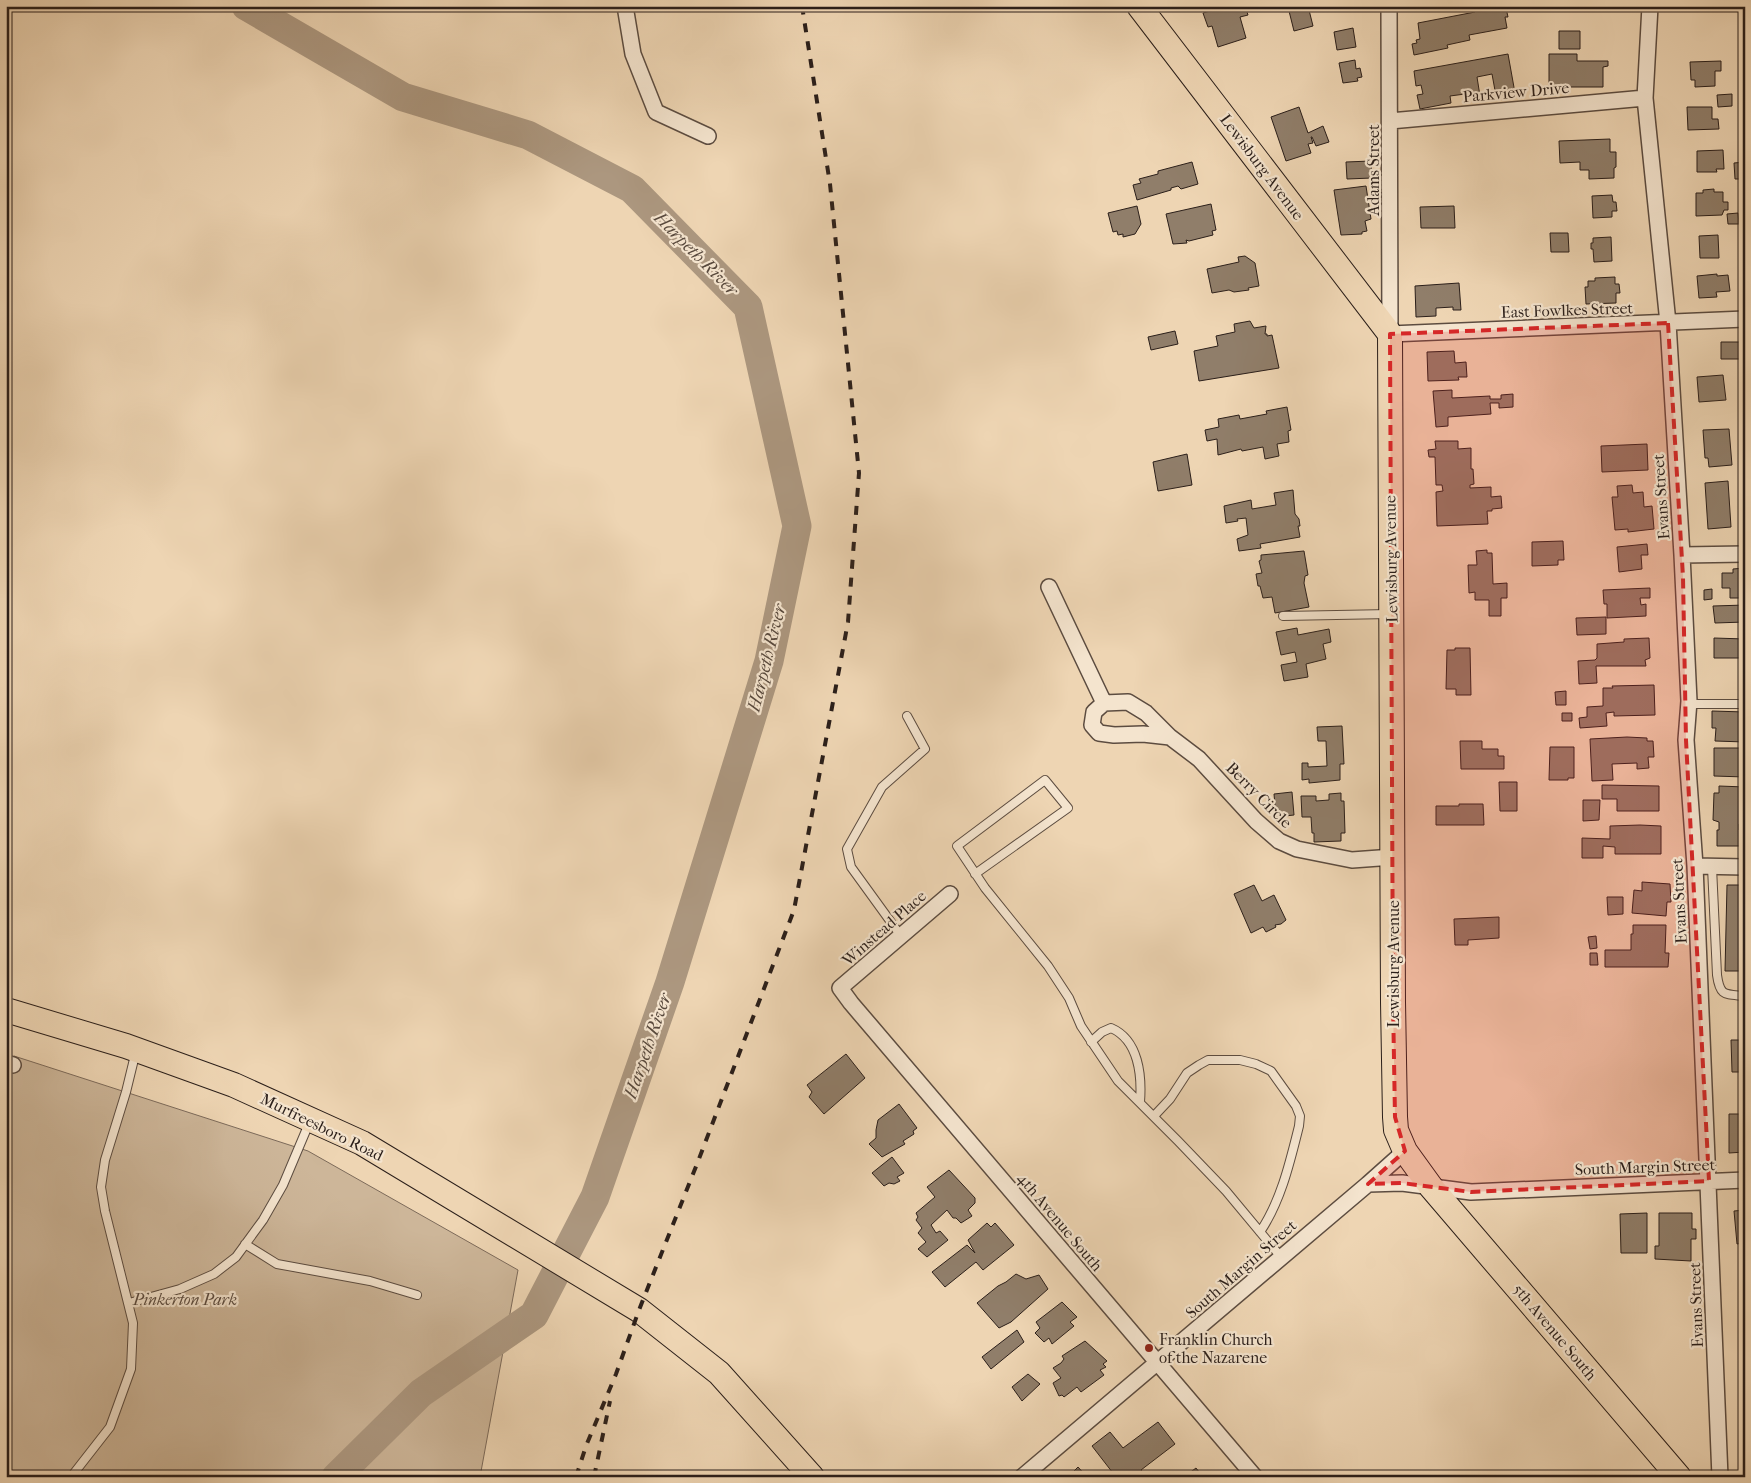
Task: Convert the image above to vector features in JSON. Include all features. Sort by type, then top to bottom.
[{"type":"main road","name":"Lewisburg Avenue","points":[[1139,6],[1390,334],[1395,1117],[1396,1130],[1405,1151],[1431,1187]]},
{"type":"main road","name":"Murfreesboro Road","points":[[6,1010],[136,1049],[234,1084],[362,1143],[633,1306],[719,1373],[812,1477]]},
{"type":"main road","name":"5th Avenue South","points":[[1431,1187],[1679,1477]]},
{"type":"street","points":[[625,6],[632,54],[656,112],[708,136]]},
{"type":"street","name":"Adams Street","points":[[1389,6],[1390,334]]},
{"type":"street","points":[[1650,6],[1644,98],[1668,324]]},
{"type":"street","name":"Parkview Drive","points":[[1390,121],[1644,98]]},
{"type":"street","name":"East Fowlkes Street","points":[[1390,334],[1668,324],[1745,319]]},
{"type":"street","name":"Evans Street","points":[[1668,324],[1682,555],[1688,704],[1686,740],[1695,866],[1720,1477]]},
{"type":"street","points":[[1682,555],[1745,554]]},
{"type":"street","points":[[1049,587],[1104,703],[1094,712],[1092,725],[1100,733],[1114,735],[1143,734],[1170,736]]},
{"type":"street","name":"Berry Circle","points":[[1104,703],[1128,702],[1146,713],[1199,760],[1256,821],[1279,841],[1297,849],[1352,860],[1393,857]]},
{"type":"street","points":[[1695,866],[1745,867]]},
{"type":"street","name":"Winstead Place","points":[[840,988],[950,894]]},
{"type":"street","name":"4th Avenue South","points":[[840,988],[1254,1477]]},
{"type":"street","name":"South Margin Street","points":[[1022,1477],[1405,1151]]},
{"type":"street","name":"South Margin Street","points":[[1368,1184],[1402,1183],[1471,1192],[1745,1180]]},
{"type":"lane","points":[[1283,616],[1392,614]]},
{"type":"lane","points":[[1688,704],[1745,704]]},
{"type":"lane","points":[[901,936],[851,867],[847,849],[882,787],[925,749],[907,716]]},
{"type":"lane","points":[[976,874],[1068,808],[1045,780],[957,846],[985,888],[1048,966],[1069,998],[1081,1026],[1118,1081],[1226,1191],[1281,1257]]},
{"type":"lane","points":[[1712,867],[1719,988],[1726,994],[1745,996]]},
{"type":"lane","points":[[1091,1042],[1102,1032],[1111,1028],[1119,1031],[1132,1049],[1139,1066],[1141,1083],[1140,1102]]},
{"type":"lane","points":[[71,1477],[110,1427],[131,1368],[133,1322],[105,1211],[101,1186],[105,1160],[126,1092],[136,1049]]},
{"type":"lane","points":[[1154,1116],[1170,1099],[1187,1073],[1208,1060],[1240,1060],[1256,1064],[1271,1071],[1296,1106],[1300,1116],[1299,1126],[1278,1196],[1260,1232]]},
{"type":"lane","points":[[129,1303],[180,1290],[214,1274],[236,1257],[263,1220],[283,1185],[310,1119]]},
{"type":"lane","points":[[245,1244],[278,1264],[370,1281],[417,1295]]},
{"type":"highlighted area","points":[[1668,323],[1683,577],[1686,740],[1709,1181],[1471,1192],[1402,1183],[1368,1184],[1405,1151],[1395,1117],[1390,334]]},
{"type":"green space","name":"Pinkerton Park","points":[[14,1056],[308,1151],[518,1270],[480,1477],[6,1477],[6,1087]]},
{"type":"building","points":[[1227,6],[1245,6],[1248,15],[1240,17],[1246,38],[1218,47],[1212,26],[1208,27],[1203,13]]},
{"type":"building","points":[[1308,6],[1313,26],[1294,31],[1289,11]]},
{"type":"building","points":[[1509,6],[1506,8],[1508,17],[1505,17],[1507,28],[1469,35],[1470,40],[1447,45],[1448,48],[1414,55],[1412,44],[1417,43],[1416,40],[1420,39],[1418,23],[1475,12],[1475,9]]},
{"type":"building","points":[[1353,28],[1356,47],[1337,50],[1334,32]]},
{"type":"building","points":[[1559,31],[1580,31],[1580,49],[1559,49]]},
{"type":"building","points":[[1508,54],[1515,93],[1496,96],[1492,74],[1477,77],[1480,96],[1465,98],[1465,94],[1450,96],[1451,103],[1420,109],[1417,95],[1423,94],[1421,85],[1416,86],[1414,71]]},
{"type":"building","points":[[1549,54],[1577,54],[1577,61],[1608,61],[1608,66],[1603,67],[1603,87],[1549,87]]},
{"type":"building","points":[[1355,60],[1356,69],[1360,68],[1362,77],[1357,78],[1358,81],[1343,83],[1339,63]]},
{"type":"building","points":[[1721,61],[1721,71],[1715,71],[1715,86],[1695,87],[1695,80],[1691,80],[1690,62]]},
{"type":"building","points":[[1732,94],[1732,106],[1718,107],[1717,95]]},
{"type":"building","points":[[1299,107],[1308,133],[1323,126],[1329,142],[1316,146],[1311,137],[1313,143],[1308,144],[1311,153],[1286,161],[1271,117]]},
{"type":"building","points":[[1687,107],[1712,107],[1712,119],[1718,119],[1719,129],[1688,130]]},
{"type":"building","points":[[1610,139],[1610,152],[1616,152],[1614,178],[1589,179],[1589,170],[1580,170],[1580,162],[1560,163],[1559,141]]},
{"type":"building","points":[[1723,150],[1724,169],[1716,169],[1717,172],[1697,172],[1697,151]]},
{"type":"building","points":[[1371,161],[1372,178],[1347,179],[1346,162]]},
{"type":"building","points":[[1192,162],[1198,184],[1181,189],[1178,186],[1171,188],[1171,190],[1137,200],[1133,185],[1141,183],[1139,179],[1158,174],[1158,171]]},
{"type":"building","points":[[1745,162],[1745,179],[1735,179],[1734,163]]},
{"type":"building","points":[[1366,186],[1371,219],[1365,221],[1367,231],[1362,232],[1362,234],[1341,235],[1334,190]]},
{"type":"building","points":[[1714,189],[1714,192],[1723,192],[1723,202],[1728,202],[1728,210],[1724,210],[1722,215],[1696,216],[1696,193],[1703,193],[1703,190]]},
{"type":"building","points":[[1612,195],[1613,202],[1616,202],[1617,211],[1612,211],[1612,217],[1593,218],[1592,196]]},
{"type":"building","points":[[1211,204],[1216,230],[1212,231],[1213,235],[1189,241],[1186,240],[1187,243],[1173,244],[1166,214]]},
{"type":"building","points":[[1137,206],[1141,224],[1135,234],[1123,237],[1123,234],[1118,235],[1117,231],[1113,232],[1108,213]]},
{"type":"building","points":[[1454,206],[1455,228],[1421,228],[1420,207]]},
{"type":"building","points":[[1738,213],[1739,224],[1728,224],[1727,214]]},
{"type":"building","points":[[1550,233],[1568,233],[1569,252],[1551,252]]},
{"type":"building","points":[[1718,235],[1719,258],[1700,258],[1699,236]]},
{"type":"building","points":[[1611,237],[1612,261],[1594,262],[1593,249],[1591,249],[1593,238]]},
{"type":"building","points":[[1245,256],[1255,263],[1259,286],[1248,288],[1249,290],[1234,292],[1229,290],[1212,293],[1207,269],[1239,262],[1238,257]]},
{"type":"building","points":[[1717,274],[1717,276],[1728,275],[1730,291],[1716,292],[1717,297],[1699,298],[1697,276]]},
{"type":"building","points":[[1615,277],[1615,284],[1619,284],[1620,293],[1616,293],[1616,303],[1586,304],[1585,287],[1588,287],[1588,281],[1595,281],[1595,278]]},
{"type":"building","points":[[1459,283],[1461,310],[1453,310],[1453,307],[1436,308],[1436,316],[1416,317],[1415,286]]},
{"type":"building","points":[[1250,321],[1254,328],[1266,326],[1265,334],[1267,336],[1272,335],[1279,368],[1199,381],[1194,351],[1218,346],[1216,336],[1235,332],[1234,324]]},
{"type":"building","points":[[1175,331],[1178,344],[1151,350],[1148,337]]},
{"type":"building","points":[[1721,342],[1745,342],[1745,362],[1742,363],[1742,359],[1721,359]]},
{"type":"building","points":[[1454,351],[1455,363],[1466,362],[1467,377],[1458,377],[1459,380],[1428,381],[1427,352]]},
{"type":"building","points":[[1723,375],[1726,400],[1699,402],[1697,377]]},
{"type":"building","points":[[1452,390],[1452,398],[1490,396],[1490,399],[1501,399],[1501,395],[1513,394],[1513,407],[1499,408],[1499,403],[1490,403],[1491,414],[1448,417],[1448,426],[1436,427],[1433,391]]},
{"type":"building","points":[[1287,407],[1291,430],[1288,431],[1289,442],[1277,444],[1279,456],[1265,459],[1263,447],[1242,451],[1241,449],[1218,455],[1217,439],[1207,441],[1205,430],[1219,427],[1218,419],[1239,415],[1240,419],[1267,414],[1266,411]]},
{"type":"building","points":[[1729,429],[1732,465],[1709,467],[1708,458],[1705,458],[1703,430]]},
{"type":"building","points":[[1435,441],[1458,441],[1458,449],[1471,448],[1471,469],[1473,469],[1474,484],[1470,485],[1470,488],[1491,487],[1491,497],[1501,496],[1502,508],[1487,511],[1488,524],[1437,526],[1436,492],[1443,491],[1442,485],[1436,485],[1435,457],[1429,457],[1428,450],[1436,449]]},
{"type":"building","points":[[1647,444],[1648,470],[1602,472],[1601,446]]},
{"type":"building","points":[[1187,454],[1192,485],[1158,491],[1153,462]]},
{"type":"building","points":[[1728,481],[1731,527],[1708,529],[1705,483]]},
{"type":"building","points":[[1632,485],[1633,493],[1643,492],[1644,507],[1652,506],[1654,529],[1628,532],[1628,529],[1615,530],[1612,497],[1618,497],[1617,486]]},
{"type":"building","points":[[1293,490],[1295,514],[1299,519],[1300,537],[1260,544],[1261,548],[1239,551],[1237,539],[1248,535],[1246,518],[1226,523],[1224,506],[1251,500],[1252,509],[1276,505],[1274,493]]},
{"type":"building","points":[[1563,541],[1564,560],[1558,560],[1558,565],[1532,566],[1532,542]]},
{"type":"building","points":[[1647,544],[1648,555],[1641,555],[1642,569],[1619,572],[1617,547]]},
{"type":"building","points":[[1487,550],[1487,553],[1492,553],[1493,584],[1507,583],[1507,598],[1501,598],[1501,616],[1489,616],[1489,600],[1475,600],[1475,592],[1469,593],[1468,565],[1477,565],[1476,551]]},
{"type":"building","points":[[1304,551],[1308,575],[1305,576],[1304,583],[1309,607],[1275,613],[1272,597],[1263,598],[1260,586],[1258,586],[1256,574],[1262,573],[1259,561],[1261,560],[1261,555]]},
{"type":"building","points":[[1745,568],[1745,598],[1730,598],[1730,588],[1722,588],[1722,573],[1733,573],[1733,569]]},
{"type":"building","points":[[1650,588],[1650,598],[1640,598],[1641,605],[1646,604],[1646,616],[1607,618],[1607,604],[1604,604],[1603,590]]},
{"type":"building","points":[[1712,589],[1712,599],[1704,600],[1704,590]]},
{"type":"building","points":[[1745,605],[1745,622],[1715,623],[1713,606]]},
{"type":"building","points":[[1606,617],[1606,634],[1577,635],[1576,618]]},
{"type":"building","points":[[1297,628],[1298,635],[1329,629],[1331,642],[1323,644],[1326,659],[1306,664],[1308,677],[1284,681],[1281,665],[1297,662],[1295,652],[1281,655],[1276,632]]},
{"type":"building","points":[[1649,638],[1650,658],[1645,660],[1646,666],[1596,666],[1597,683],[1579,684],[1578,661],[1595,660],[1597,658],[1597,644],[1624,642],[1624,639]]},
{"type":"building","points":[[1714,638],[1745,639],[1745,658],[1714,658]]},
{"type":"building","points":[[1455,648],[1470,648],[1471,695],[1456,695],[1456,689],[1446,689],[1447,650],[1455,650]]},
{"type":"building","points":[[1654,685],[1655,715],[1614,716],[1614,712],[1606,713],[1607,726],[1580,728],[1579,718],[1587,717],[1587,707],[1603,706],[1603,688]]},
{"type":"building","points":[[1566,691],[1566,705],[1556,705],[1555,692]]},
{"type":"building","points":[[1712,711],[1745,712],[1745,742],[1715,741],[1716,728],[1712,728]]},
{"type":"building","points":[[1562,713],[1572,713],[1572,721],[1562,721]]},
{"type":"building","points":[[1342,726],[1344,764],[1340,764],[1340,780],[1309,783],[1309,779],[1302,780],[1302,763],[1308,763],[1308,767],[1327,766],[1326,741],[1318,741],[1317,727]]},
{"type":"building","points":[[1647,738],[1647,741],[1653,741],[1654,757],[1648,757],[1649,768],[1637,769],[1637,763],[1612,764],[1613,780],[1592,781],[1590,739]]},
{"type":"building","points":[[1460,741],[1482,741],[1482,749],[1498,749],[1498,756],[1504,756],[1504,769],[1461,769]]},
{"type":"building","points":[[1550,747],[1574,747],[1574,778],[1568,778],[1568,780],[1549,780]]},
{"type":"building","points":[[1714,748],[1745,748],[1745,777],[1714,776]]},
{"type":"building","points":[[1499,782],[1517,782],[1517,811],[1500,811]]},
{"type":"building","points":[[1602,785],[1659,786],[1659,811],[1617,811],[1617,799],[1602,799]]},
{"type":"building","points":[[1719,786],[1745,787],[1745,824],[1739,824],[1739,830],[1742,831],[1742,846],[1717,846],[1719,822],[1713,820],[1714,793],[1719,793]]},
{"type":"building","points":[[1292,792],[1294,815],[1276,817],[1274,794]]},
{"type":"building","points":[[1341,793],[1341,801],[1344,801],[1345,833],[1341,833],[1341,841],[1314,842],[1311,817],[1302,817],[1301,796],[1316,796],[1316,801],[1329,800],[1329,794]]},
{"type":"building","points":[[1583,800],[1600,800],[1599,820],[1583,821]]},
{"type":"building","points":[[1459,804],[1483,804],[1484,825],[1436,825],[1436,806],[1459,806]]},
{"type":"building","points":[[1610,826],[1661,826],[1661,854],[1615,854],[1615,847],[1603,846],[1603,858],[1582,858],[1582,838],[1610,839]]},
{"type":"building","points":[[1642,882],[1670,884],[1671,902],[1667,902],[1666,916],[1632,913],[1634,890],[1642,891]]},
{"type":"building","points":[[1254,885],[1262,901],[1274,895],[1286,920],[1266,932],[1263,927],[1251,933],[1234,894]]},
{"type":"building","points":[[1727,885],[1745,885],[1745,971],[1725,971]]},
{"type":"building","points":[[1607,897],[1623,897],[1623,914],[1608,915]]},
{"type":"building","points":[[1499,917],[1499,938],[1468,940],[1468,945],[1455,945],[1454,919]]},
{"type":"building","points":[[1633,925],[1666,925],[1665,953],[1669,953],[1668,967],[1605,967],[1605,950],[1631,950]]},
{"type":"building","points":[[1596,936],[1597,948],[1590,949],[1588,937]]},
{"type":"building","points":[[1590,953],[1597,953],[1598,965],[1590,965]]},
{"type":"building","points":[[1731,1040],[1745,1040],[1745,1072],[1732,1072]]},
{"type":"building","points":[[846,1054],[865,1078],[824,1114],[809,1097],[812,1092],[807,1085]]},
{"type":"building","points":[[899,1104],[917,1128],[913,1131],[914,1134],[903,1141],[905,1144],[882,1157],[869,1144],[876,1138],[878,1120]]},
{"type":"building","points":[[1729,1114],[1745,1114],[1745,1152],[1729,1153]]},
{"type":"building","points":[[892,1157],[904,1173],[897,1177],[900,1181],[884,1186],[872,1173]]},
{"type":"building","points":[[949,1170],[975,1198],[975,1203],[968,1210],[972,1216],[961,1223],[956,1218],[953,1218],[947,1210],[931,1225],[936,1233],[940,1231],[948,1240],[927,1257],[918,1249],[926,1242],[918,1233],[922,1228],[916,1220],[918,1217],[916,1213],[935,1197],[927,1187]]},
{"type":"building","points":[[1745,1210],[1745,1250],[1742,1250],[1742,1243],[1737,1244],[1734,1211]]},
{"type":"building","points":[[1647,1213],[1647,1253],[1621,1253],[1620,1214]]},
{"type":"building","points":[[1659,1213],[1692,1213],[1692,1229],[1696,1229],[1696,1239],[1691,1239],[1691,1261],[1655,1259],[1655,1246],[1659,1246]]},
{"type":"building","points":[[987,1223],[991,1227],[995,1223],[1014,1245],[983,1270],[976,1262],[945,1287],[932,1272],[967,1245],[975,1253],[968,1240]]},
{"type":"building","points":[[1016,1274],[1026,1279],[1039,1275],[1048,1289],[1011,1322],[999,1328],[977,1303]]},
{"type":"building","points":[[1062,1302],[1077,1317],[1070,1322],[1074,1326],[1052,1344],[1049,1338],[1044,1342],[1035,1333],[1040,1328],[1036,1322]]},
{"type":"building","points":[[1017,1330],[1024,1342],[991,1369],[982,1357]]},
{"type":"building","points":[[1085,1341],[1107,1361],[1103,1364],[1106,1367],[1100,1370],[1104,1375],[1081,1392],[1077,1387],[1064,1397],[1062,1395],[1059,1396],[1053,1383],[1061,1378],[1053,1368],[1064,1359],[1062,1356]]},
{"type":"building","points":[[1028,1374],[1040,1384],[1022,1401],[1012,1387]]},
{"type":"building","points":[[1158,1422],[1175,1444],[1141,1470],[1145,1475],[1143,1477],[1116,1477],[1092,1446],[1110,1432],[1123,1448]]},
{"type":"building","points":[[1078,1467],[1087,1477],[1068,1477]]},
{"type":"building","points":[[1196,1468],[1203,1477],[1184,1477]]},
{"type":"waterway","name":"Harpeth River","points":[[246,6],[403,97],[528,135],[632,189],[748,307],[797,526],[769,661],[670,982],[595,1197],[534,1315],[421,1393],[336,1477]]},
{"type":"railway","points":[[576,1477],[586,1446],[616,1374],[794,910],[848,622],[859,473],[830,184],[802,6]]},
{"type":"railway","points":[[594,1477],[610,1401]]},
{"type":"place","name":"Franklin Church of the Nazarene","points":[[1149,1348]]}]
